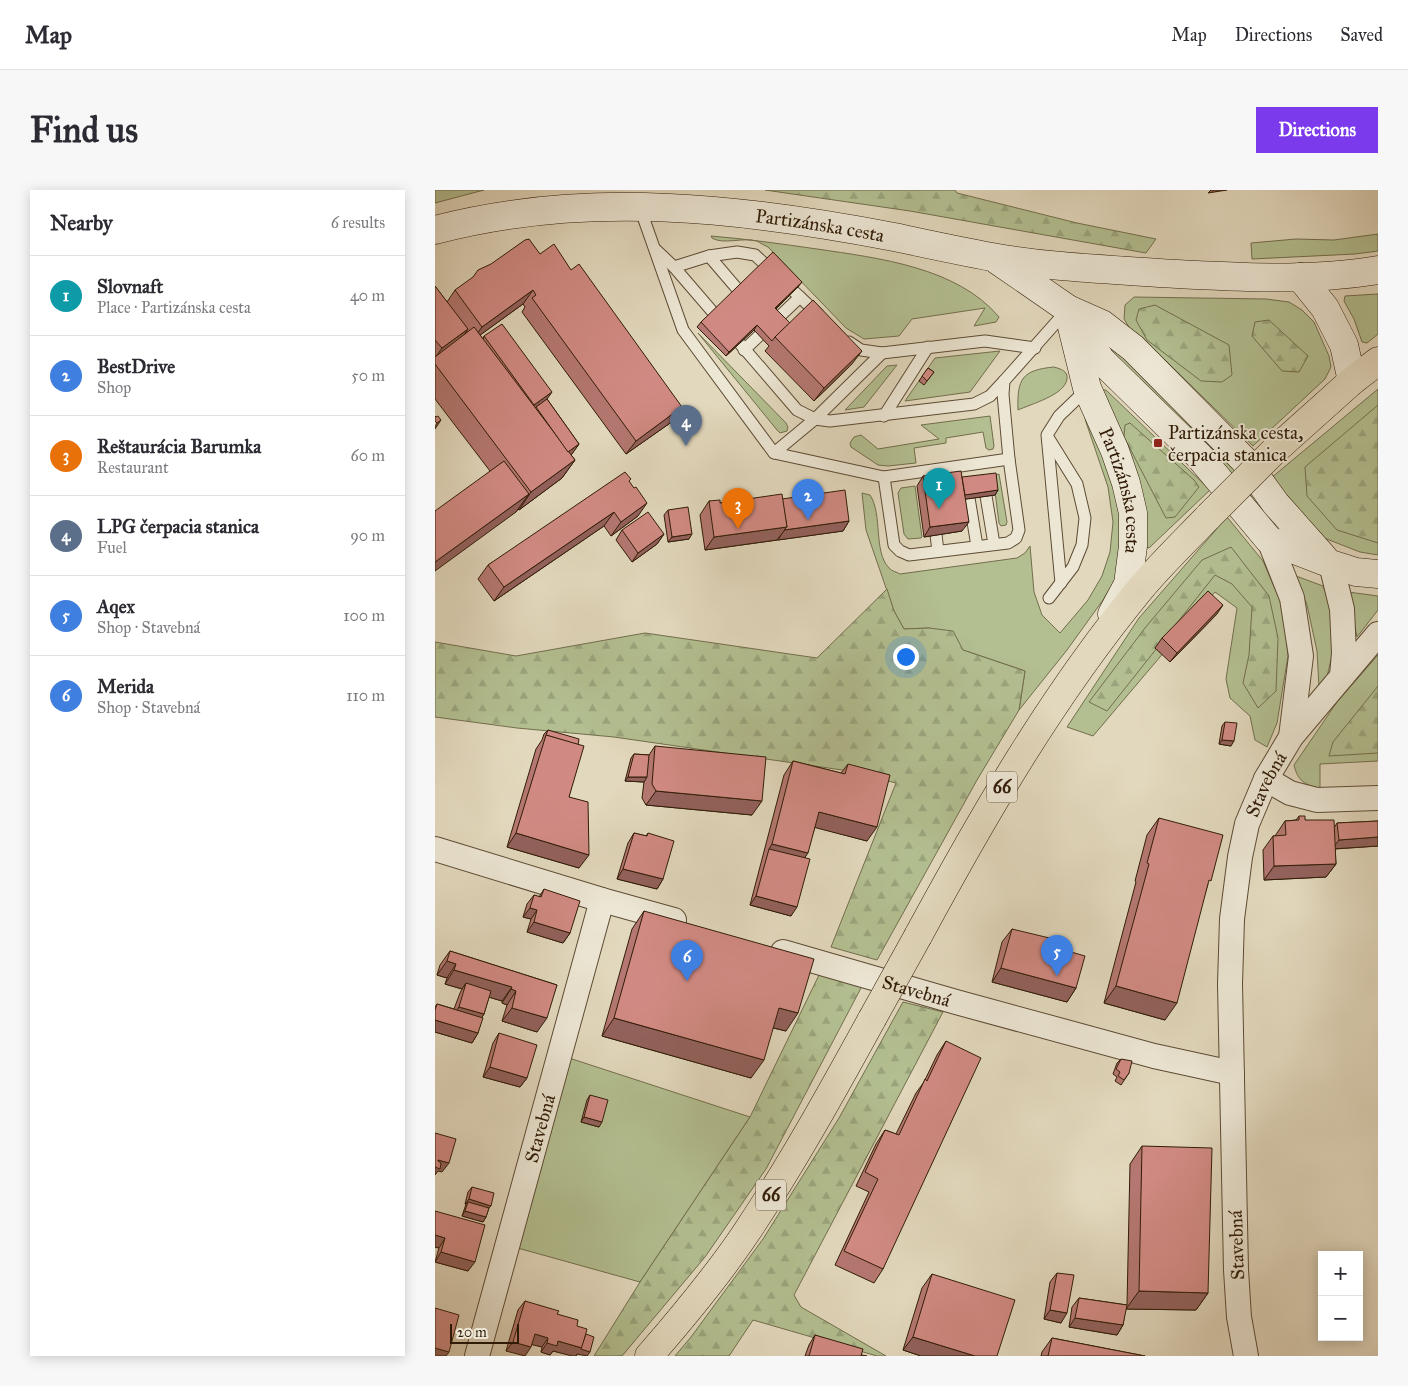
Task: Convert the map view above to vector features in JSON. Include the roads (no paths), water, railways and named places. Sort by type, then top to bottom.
[{"type":"main road","name":"66","points":[[649,1356],[701,1293],[745,1234],[821,1113],[977,828],[1018,759],[1097,644],[1142,587],[1209,516],[1275,450],[1352,381],[1378,361]]},
{"type":"street","name":"Partizánska cesta","points":[[435,230],[471,220],[538,210],[597,206],[661,206],[742,212],[892,237],[994,258],[1078,268],[1210,276],[1300,277],[1378,270]]},
{"type":"street","name":"Partizánska cesta","points":[[994,258],[1068,309],[1101,360],[1199,456],[1269,540],[1356,572],[1378,574]]},
{"type":"street","points":[[1300,277],[1325,308],[1343,345],[1352,381]]},
{"type":"street","name":"Partizánska cesta","points":[[1068,309],[1087,388],[1115,451],[1133,512],[1133,546],[1128,584],[1097,644]]},
{"type":"street","points":[[1068,309],[1102,324],[1133,348],[1244,460],[1276,504],[1331,564],[1342,609],[1344,653],[1342,676]]},
{"type":"street","name":"Stavebná","points":[[1269,540],[1291,598],[1301,656],[1291,737]]},
{"type":"street","name":"Stavebná","points":[[1246,1356],[1239,1317],[1236,1270],[1230,975],[1239,857],[1248,819],[1266,779],[1291,737],[1378,634]]},
{"type":"street","points":[[1266,779],[1289,793],[1317,800],[1378,798]]},
{"type":"street","points":[[435,849],[691,925]]},
{"type":"street","name":"Stavebná","points":[[477,1356],[602,900]]},
{"type":"street","name":"Stavebná","points":[[758,944],[1147,1055],[1232,1073]]},
{"type":"lane","points":[[640,206],[683,330],[774,453],[884,477],[926,471],[982,467],[1009,459]]},
{"type":"lane","points":[[655,249],[674,267],[797,410],[815,419],[830,421],[974,404],[990,396],[1005,381],[1068,309]]},
{"type":"lane","points":[[674,267],[709,256],[737,252],[755,255],[829,325]]},
{"type":"lane","points":[[709,256],[751,305]]},
{"type":"lane","points":[[744,350],[766,323],[800,297]]},
{"type":"lane","points":[[843,338],[861,350],[882,353],[985,341],[1035,348]]},
{"type":"lane","points":[[883,416],[929,347]]},
{"type":"lane","points":[[774,453],[815,419],[882,353]]},
{"type":"lane","points":[[884,477],[894,545],[900,552],[909,555],[1008,543],[1016,538],[1019,530],[1009,459],[1003,394],[1005,381]]},
{"type":"lane","points":[[1061,583],[1047,435],[1059,416],[1087,388]]},
{"type":"lane","points":[[1047,435],[1077,484],[1085,518],[1083,545],[1073,568],[1049,598]]},
{"type":"lane","points":[[926,471],[928,484]]},
{"type":"lane","points":[[986,496],[994,544]]},
{"type":"lane","points":[[969,498],[977,546]]},
{"type":"lane","points":[[936,535],[938,551]]},
{"type":"place","name":"Partizánska cesta, čerpacia stanica","points":[[1158,443]]},
{"type":"place","name":"LPG čerpacia stanica","points":[[686,446]]},
{"type":"place","name":"Slovnaft","points":[[939,509]]},
{"type":"place","name":"BestDrive","points":[[808,520]]},
{"type":"place","name":"Reštaurácia Barumka","points":[[738,529]]},
{"type":"place","name":"Aqex","points":[[1057,976]]},
{"type":"place","name":"Merida","points":[[687,981]]}]
